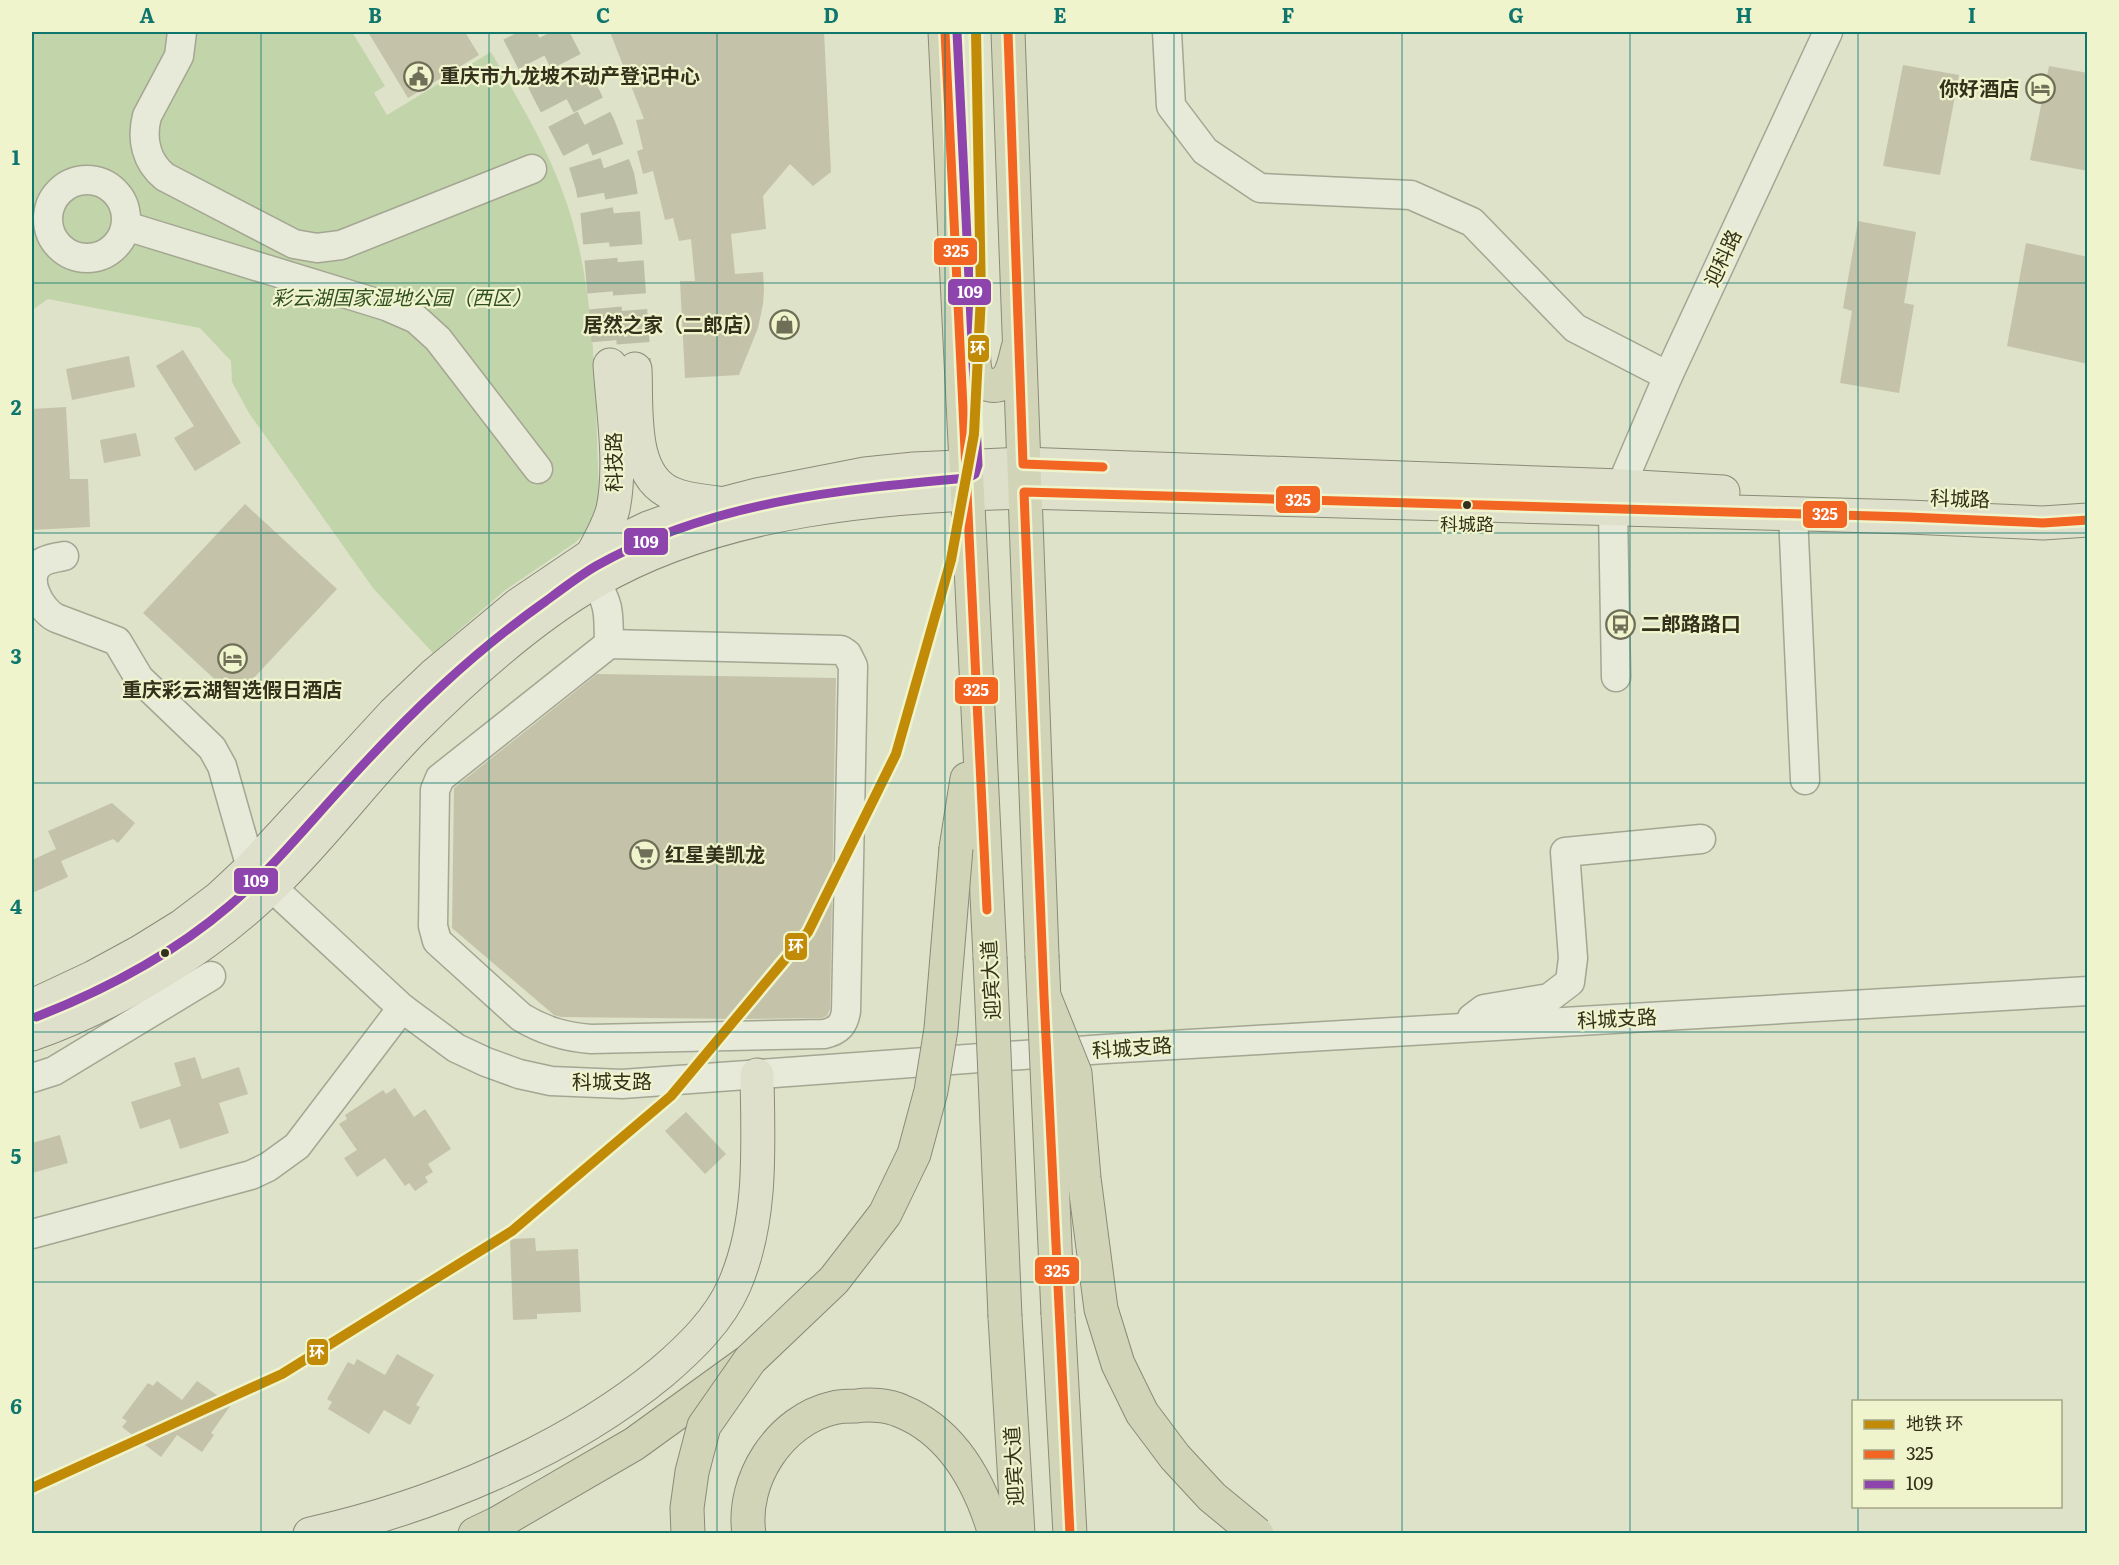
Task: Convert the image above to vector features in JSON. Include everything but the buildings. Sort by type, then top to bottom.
[{"type":"highway","name":"迎宾大道","points":[[945,32],[990,957],[1005,1317],[1018,1533]]},
{"type":"highway","points":[[1008,32],[1042,955],[1070,1533]]},
{"type":"highway","points":[[952,183],[966,237],[975,369],[979,380],[989,385],[1001,385],[1012,370],[1018,345]]},
{"type":"highway","points":[[475,1533],[498,1523],[634,1444],[750,1360],[834,1280],[885,1214],[914,1154],[931,1091],[941,1029],[956,848],[977,712]]},
{"type":"highway","points":[[1044,996],[1075,1073],[1084,1178],[1101,1309],[1118,1364],[1143,1413],[1175,1457],[1212,1497],[1257,1533]]},
{"type":"highway","points":[[688,1533],[688,1499],[692,1472],[704,1426],[750,1360]]},
{"type":"highway","points":[[749,1533],[751,1491],[762,1464],[780,1441],[801,1422],[832,1408],[868,1404],[900,1410],[929,1426],[954,1450],[978,1486],[994,1533]]},
{"type":"main road","name":"科技路","points":[[593,568],[615,499],[623,367],[644,463],[649,475],[656,484],[671,494],[723,504]]},
{"type":"main road","name":"科城路","points":[[32,1034],[67,1020],[152,976],[192,951],[236,918],[261,877],[450,695],[593,568],[648,528],[757,495],[865,474],[966,480],[1024,478],[1617,498],[1793,496],[2047,502],[2088,498]]},
{"type":"main road","name":"科城路","points":[[593,568],[756,520],[966,480]]},
{"type":"main road","name":"科城路","points":[[1617,498],[1793,515],[2043,523],[2088,520]]},
{"type":"main road","name":"科城路","points":[[32,1006],[94,978],[173,932],[219,898],[261,877]]},
{"type":"main road","points":[[310,1533],[388,1512],[455,1490],[571,1435],[646,1385],[700,1337],[720,1312],[734,1286],[744,1258],[751,1226],[758,1158],[757,1075]]},
{"type":"street","points":[[182,32],[179,56],[147,116],[145,125],[145,143],[153,165],[165,177],[294,244],[317,248],[341,245],[532,169]]},
{"type":"street","points":[[1167,32],[1171,106],[1205,152],[1260,188],[1411,195],[1472,222],[1575,328],[1668,376]]},
{"type":"street","name":"迎科路","points":[[1617,498],[1668,376],[1828,32]]},
{"type":"street","points":[[120,196],[139,182],[153,165]]},
{"type":"street","points":[[85,179],[110,186],[120,196],[126,208],[126,226],[117,246],[106,254],[94,258],[81,258],[69,254],[42,240],[53,199],[72,182],[85,179]]},
{"type":"street","points":[[126,226],[376,303],[416,319],[438,339],[538,468]]},
{"type":"street","points":[[1616,677],[1617,498]]},
{"type":"street","points":[[1793,515],[1805,780]]},
{"type":"street","points":[[64,556],[48,559],[34,570],[34,588],[42,607],[56,618],[117,641],[139,678],[212,748],[222,766],[261,877]]},
{"type":"street","points":[[593,568],[608,606],[609,644]]},
{"type":"street","points":[[609,644],[841,650],[851,659],[853,666],[845,1020],[841,1027],[833,1032],[591,1039],[561,1035],[540,1028],[521,1017],[441,946],[434,934],[435,790],[440,778],[609,644]]},
{"type":"street","points":[[1459,1028],[1484,1009],[1550,998],[1570,982],[1574,958],[1565,852],[1701,839]]},
{"type":"street","name":"科城支路","points":[[261,877],[402,1008],[456,1048],[519,1074],[551,1081],[622,1084],[1105,1049],[2088,991]]},
{"type":"street","points":[[32,1078],[54,1071],[211,976]]},
{"type":"street","points":[[32,1234],[251,1175],[268,1167],[297,1146],[402,1008]]},
{"type":"street","points":[[757,1075],[758,1035]]},
{"type":"green space","name":"彩云湖国家湿地公园（西区）","points":[[32,32],[352,32],[385,86],[374,93],[387,115],[491,52],[537,134],[557,176],[580,253],[593,354],[599,491],[599,510],[589,528],[576,542],[504,591],[433,653],[373,588],[249,413],[232,382],[231,361],[200,328],[48,299],[32,310]]},
{"type":"tunnel","points":[[518,32],[584,160],[592,186],[597,213],[610,365]]},
{"type":"tunnel","points":[[551,32],[599,126],[618,177],[623,205],[635,369]]},
{"type":"metro line","name":"环","points":[[32,1488],[282,1374],[512,1231],[671,1096],[808,932],[896,754],[951,560],[974,434],[981,296],[976,32]]},
{"type":"transit line","name":"325","points":[[945,32],[987,910]]},
{"type":"transit line","name":"109","points":[[36,1017],[113,983],[162,955],[229,906],[260,877],[371,756],[442,685],[519,621],[596,566],[639,544],[730,513],[825,494],[968,478],[975,474],[978,465],[957,32]]},
{"type":"transit line","name":"325","points":[[1008,32],[1023,464],[1103,467]]},
{"type":"transit line","name":"325","points":[[1070,1534],[1044,996],[1024,492],[1908,517],[2043,523],[2088,520]]},
{"type":"place","name":"重庆市九龙坡不动产登记中心","points":[[419,76]]},
{"type":"place","name":"你好酒店","points":[[2040,89]]},
{"type":"place","name":"居然之家（二郎店）","points":[[784,325]]},
{"type":"place","name":"科城路","points":[[1467,505]]},
{"type":"place","name":"二郎路路口","points":[[1620,624]]},
{"type":"place","name":"重庆彩云湖智选假日酒店","points":[[232,659]]},
{"type":"place","name":"红星美凯龙","points":[[644,855]]}]
